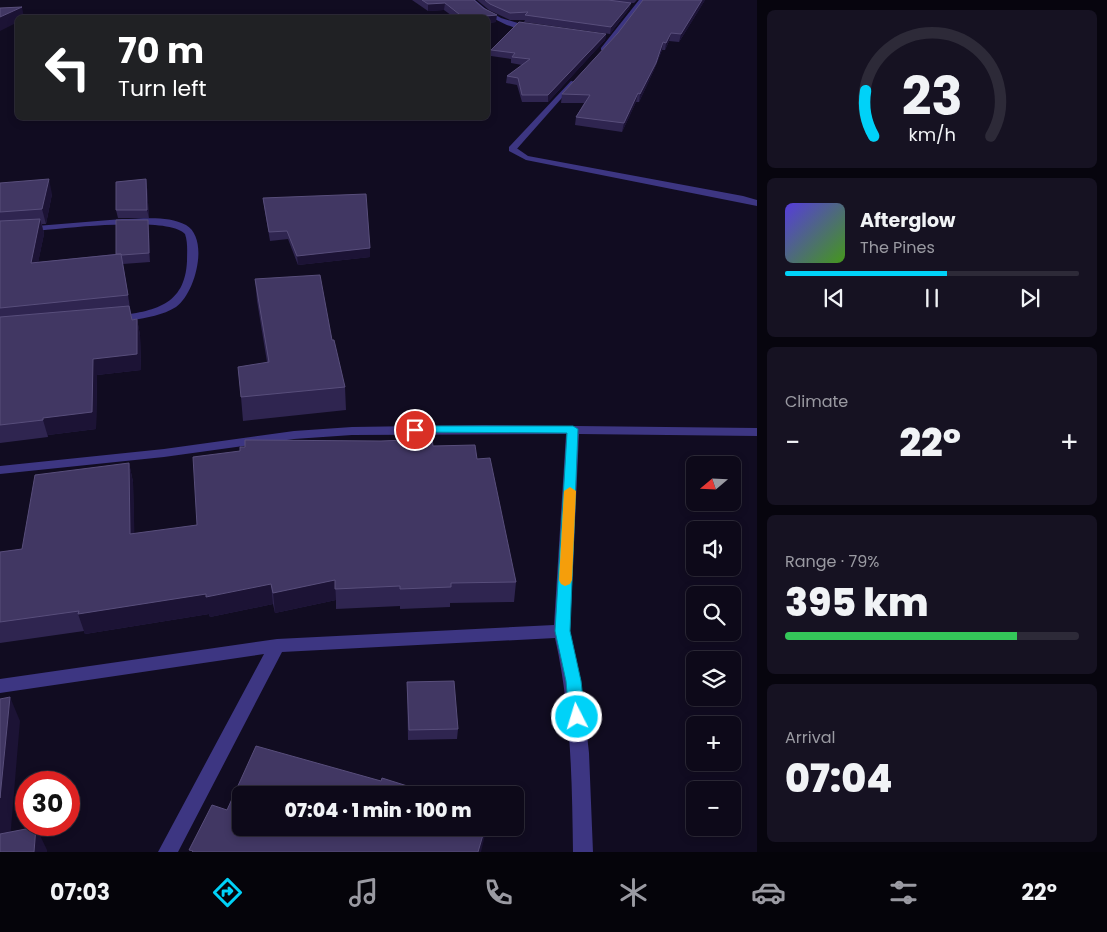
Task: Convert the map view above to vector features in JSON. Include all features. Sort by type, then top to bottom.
[{"type":"street","points":[[472,0],[489,15]]},
{"type":"street","points":[[600,53],[642,0]]},
{"type":"street","points":[[629,6],[638,7]]},
{"type":"street","points":[[490,16],[497,20],[517,26],[536,28]]},
{"type":"street","points":[[603,37],[613,38]]},
{"type":"street","points":[[580,75],[512,149],[526,158],[744,198],[757,203]]},
{"type":"street","points":[[0,232],[154,222],[176,225],[187,231],[192,238],[193,263],[188,287],[182,297],[168,308],[156,312],[106,320]]},
{"type":"street","points":[[573,429],[562,631],[574,681],[580,753],[583,852]]},
{"type":"street","points":[[0,470],[164,453],[294,435],[352,431],[573,429],[757,432]]},
{"type":"street","points":[[0,686],[277,646],[562,631]]},
{"type":"street","points":[[168,852],[277,646]]},
{"type":"building","points":[[422,0],[474,0],[483,8],[497,15],[460,15],[445,3],[428,4]]},
{"type":"building","points":[[485,0],[608,0],[631,3],[611,27],[525,15],[528,12],[510,13]]},
{"type":"building","points":[[643,0],[702,0],[681,34],[671,33],[666,43],[663,42],[656,63],[640,94],[638,93],[624,123],[576,117],[590,95],[562,94],[618,33]]},
{"type":"building","points":[[22,7],[0,17],[0,8]]},
{"type":"building","points":[[519,22],[606,34],[548,95],[522,95],[518,78],[507,76],[530,59],[512,57],[515,53],[491,50]]},
{"type":"building","points":[[49,179],[42,209],[0,212],[0,183]]},
{"type":"building","points":[[146,179],[147,210],[116,210],[116,182]]},
{"type":"building","points":[[366,194],[370,248],[297,256],[287,231],[269,232],[263,198]]},
{"type":"building","points":[[40,219],[31,263],[121,254],[128,295],[0,308],[0,221]]},
{"type":"building","points":[[116,220],[148,220],[149,253],[116,254]]},
{"type":"building","points":[[320,275],[332,340],[334,340],[345,387],[241,397],[238,367],[269,362],[255,279]]},
{"type":"building","points":[[129,306],[132,320],[137,319],[137,354],[93,359],[92,412],[0,425],[0,317]]},
{"type":"building","points":[[432,439],[433,446],[475,445],[477,459],[490,458],[516,582],[451,583],[451,587],[400,589],[400,586],[335,589],[335,580],[273,593],[271,584],[206,597],[206,594],[78,614],[79,611],[0,622],[0,552],[22,549],[35,475],[129,463],[130,534],[197,525],[193,457],[240,451],[240,447],[245,447],[245,440],[381,441]]},
{"type":"building","points":[[454,681],[458,729],[409,730],[407,682]]},
{"type":"building","points":[[10,697],[0,798],[0,699]]},
{"type":"building","points":[[256,746],[381,781],[382,778],[407,786],[238,786]]},
{"type":"building","points":[[232,799],[232,836],[483,836],[478,852],[192,852],[189,850],[212,805],[227,810]]},
{"type":"building","points":[[15,831],[15,836],[35,836],[34,852],[0,852],[0,834]]},
{"type":"slow traffic","points":[[565,580],[570,491]]},
{"type":"route","points":[[415,430],[573,429],[562,631],[574,681],[577,717]]}]
